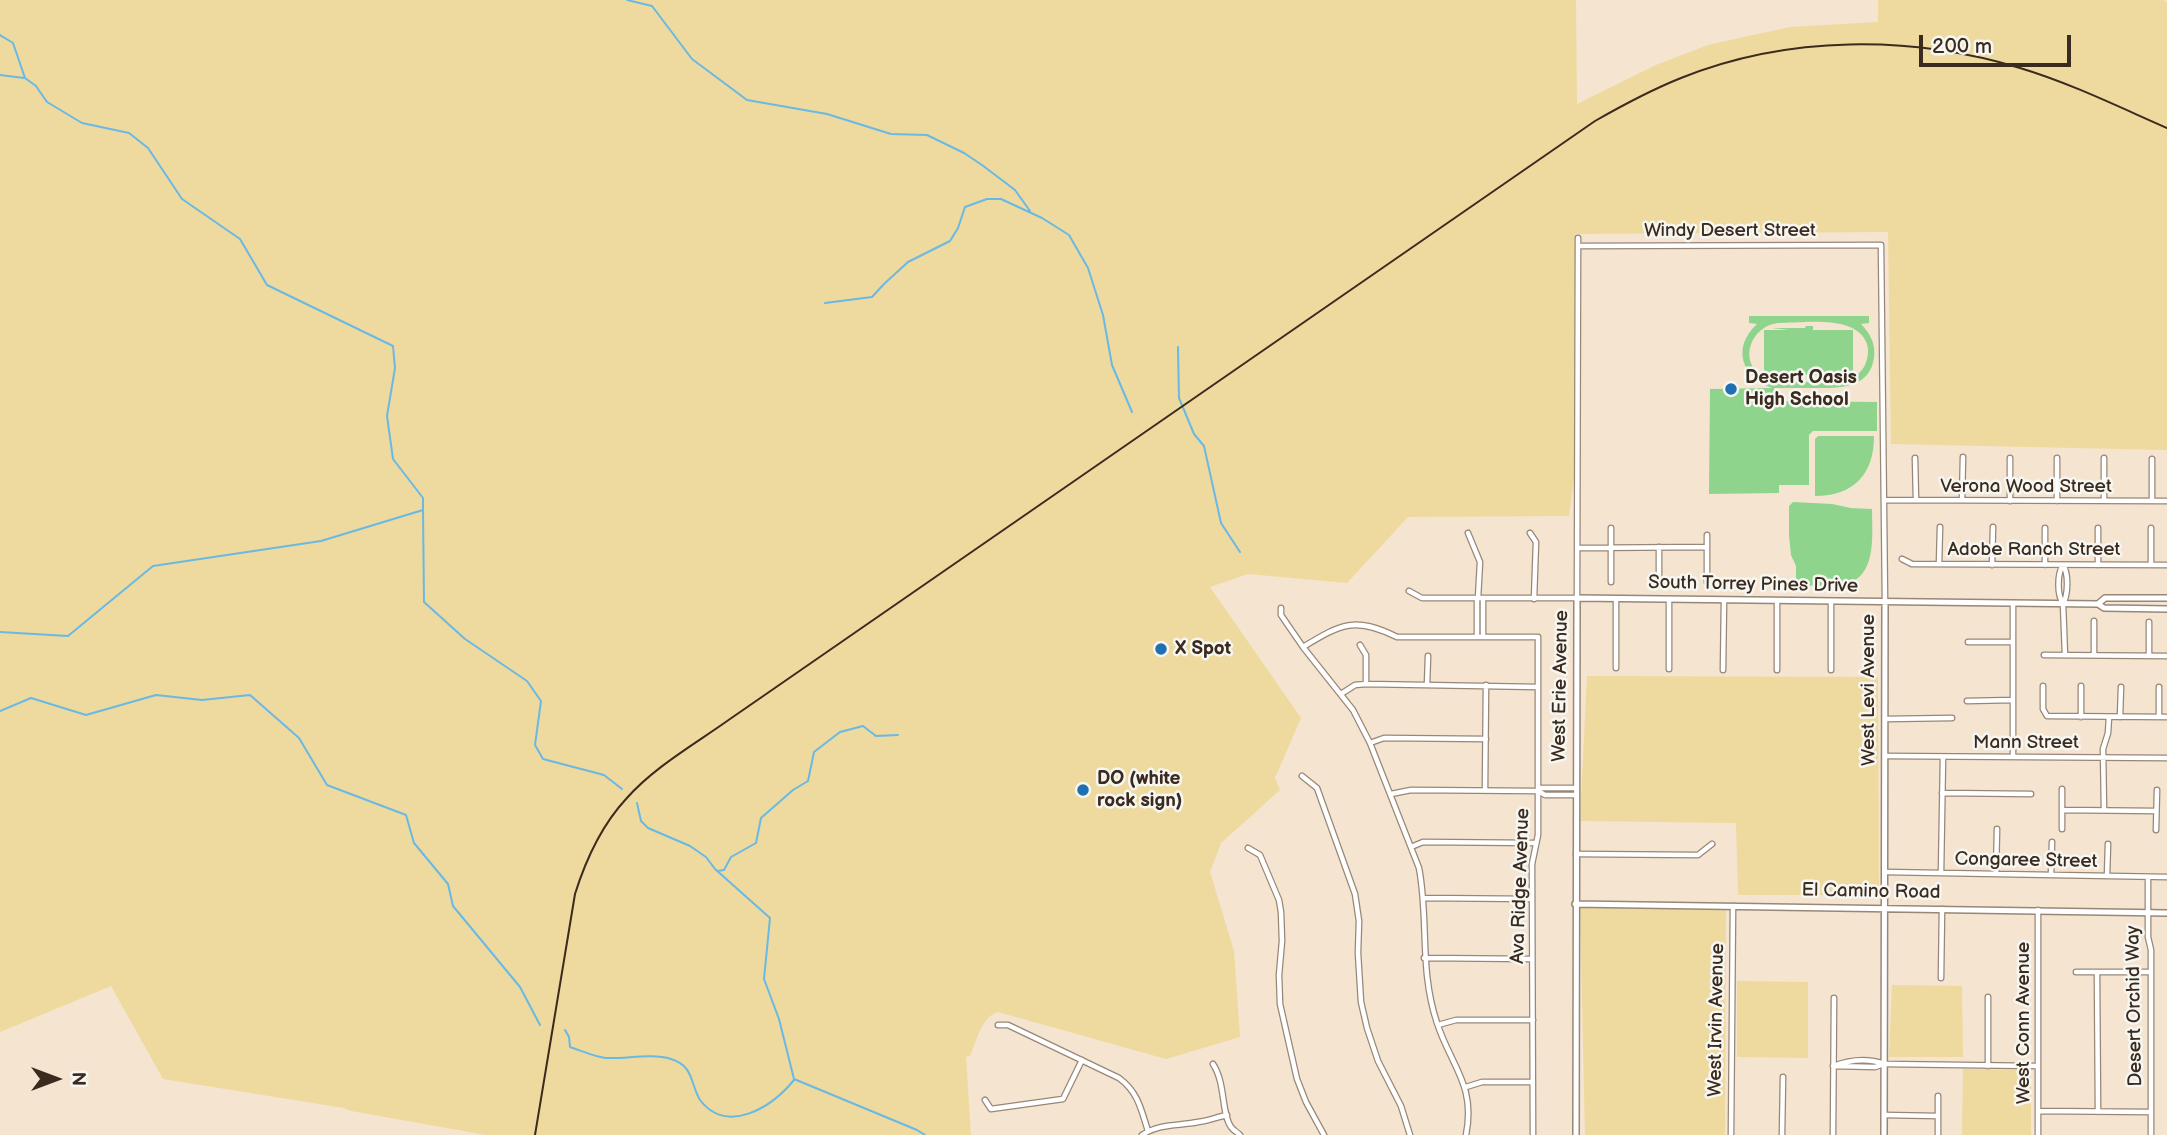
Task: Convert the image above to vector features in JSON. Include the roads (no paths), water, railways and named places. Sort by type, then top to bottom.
[{"type":"street","name":"West Erie Avenue","points":[[1576,1135],[1578,238]]},
{"type":"street","name":"Windy Desert Street","points":[[1578,246],[1881,245]]},
{"type":"street","name":"West Levi Avenue","points":[[1881,245],[1885,602],[1884,1135]]},
{"type":"street","points":[[1962,500],[1963,457]]},
{"type":"street","points":[[1916,458],[1916,500]]},
{"type":"street","points":[[2010,458],[2010,501]]},
{"type":"street","points":[[2057,458],[2057,501]]},
{"type":"street","points":[[2104,458],[2104,501]]},
{"type":"street","points":[[2152,458],[2152,501]]},
{"type":"street","name":"Verona Wood Street","points":[[1884,500],[2167,501]]},
{"type":"street","points":[[1939,564],[1940,527]]},
{"type":"street","points":[[1992,565],[1993,527]]},
{"type":"street","points":[[1611,528],[1611,582]]},
{"type":"street","points":[[2045,528],[2045,565]]},
{"type":"street","points":[[2098,528],[2098,565]]},
{"type":"street","points":[[2151,528],[2151,565]]},
{"type":"street","points":[[1303,647],[1333,629],[1360,623],[1397,636],[1480,637],[1480,562],[1468,533]]},
{"type":"street","points":[[1530,533],[1536,541],[1534,599]]},
{"type":"street","points":[[1707,535],[1707,582]]},
{"type":"street","points":[[1659,547],[1659,582]]},
{"type":"street","points":[[1577,548],[1707,547]]},
{"type":"street","name":"Adobe Ranch Street","points":[[1902,558],[1912,564],[2167,565]]},
{"type":"street","points":[[2063,565],[2060,569],[2059,598],[2063,604],[2065,655]]},
{"type":"street","name":"South Torrey Pines Drive","points":[[1409,591],[1422,598],[2098,604],[2104,608],[2167,609]]},
{"type":"street","name":"South Torrey Pines Drive","points":[[2098,604],[2105,598],[2167,598]]},
{"type":"street","points":[[1616,599],[1616,668]]},
{"type":"street","points":[[1669,599],[1669,669]]},
{"type":"street","points":[[1723,670],[1724,600]]},
{"type":"street","points":[[1777,601],[1777,670]]},
{"type":"street","points":[[1831,602],[1831,670]]},
{"type":"street","points":[[2013,604],[2013,757]]},
{"type":"street","points":[[1280,608],[1281,615],[1303,647],[1353,709],[1370,743],[1419,868],[1428,991],[1438,1025],[1466,1087],[1469,1107],[1466,1135]]},
{"type":"street","points":[[2094,621],[2094,655]]},
{"type":"street","points":[[2149,622],[2150,656]]},
{"type":"street","name":"Ava Ridge Avenue","points":[[1480,637],[1538,637],[1538,791],[1536,843],[1532,864],[1533,1135]]},
{"type":"street","points":[[1968,642],[2013,642]]},
{"type":"street","points":[[1360,645],[1366,655],[1366,684]]},
{"type":"street","points":[[2044,655],[2167,656]]},
{"type":"street","points":[[1427,656],[1427,685]]},
{"type":"street","points":[[1341,694],[1355,685],[1366,684],[1538,687]]},
{"type":"street","points":[[1485,790],[1486,685]]},
{"type":"street","points":[[2043,686],[2045,715],[2167,718]]},
{"type":"street","points":[[2081,686],[2081,717]]},
{"type":"street","points":[[2120,717],[2121,687]]},
{"type":"street","points":[[2159,717],[2160,687]]},
{"type":"street","points":[[1966,701],[2013,700]]},
{"type":"street","points":[[2104,810],[2104,746],[2109,717]]},
{"type":"street","points":[[1885,719],[1952,719]]},
{"type":"street","points":[[1370,743],[1384,738],[1486,739]]},
{"type":"street","name":"Mann Street","points":[[1885,756],[2167,758]]},
{"type":"street","points":[[1941,873],[1943,757]]},
{"type":"street","points":[[1302,776],[1317,788],[1355,894],[1359,921],[1361,1002],[1378,1061],[1401,1106],[1410,1135]]},
{"type":"street","points":[[2062,789],[2062,829]]},
{"type":"street","points":[[1391,794],[1411,790],[1538,791],[1545,795],[1576,792]]},
{"type":"street","points":[[2156,830],[2157,790]]},
{"type":"street","points":[[1942,793],[2031,794]]},
{"type":"street","points":[[2062,810],[2156,811]]},
{"type":"street","points":[[1996,874],[1997,829]]},
{"type":"street","points":[[1411,847],[1423,842],[1536,843]]},
{"type":"street","points":[[2052,842],[2052,875]]},
{"type":"street","points":[[1575,854],[1698,855],[1712,844]]},
{"type":"street","points":[[2107,876],[2108,844]]},
{"type":"street","points":[[1248,848],[1260,855],[1279,900],[1282,941],[1280,1004],[1297,1079],[1324,1135]]},
{"type":"street","name":"Congaree Street","points":[[1885,872],[2167,877]]},
{"type":"street","name":"Desert Orchid Way","points":[[2148,877],[2151,1135]]},
{"type":"street","points":[[1423,898],[1532,899]]},
{"type":"street","name":"El Camino Road","points":[[1575,904],[2167,913]]},
{"type":"street","name":"West Irvin Avenue","points":[[1731,1135],[1733,906]]},
{"type":"street","points":[[1941,978],[1942,909]]},
{"type":"street","name":"West Conn Avenue","points":[[2038,910],[2038,1135]]},
{"type":"street","points":[[1424,958],[1532,959]]},
{"type":"street","points":[[2076,972],[2151,972]]},
{"type":"street","points":[[2098,972],[2098,1112]]},
{"type":"street","points":[[1988,997],[1988,1066]]},
{"type":"street","points":[[1833,998],[1833,1135]]},
{"type":"street","points":[[1438,1025],[1456,1020],[1533,1020]]},
{"type":"street","points":[[998,1025],[1008,1025],[1127,1084],[1141,1104],[1148,1131]]},
{"type":"street","points":[[985,1100],[991,1109],[1063,1099],[1082,1060]]},
{"type":"street","points":[[1833,1066],[1846,1061],[2037,1066]]},
{"type":"street","points":[[1213,1064],[1218,1072],[1230,1127],[1240,1135]]},
{"type":"street","points":[[1782,1135],[1783,1077]]},
{"type":"street","points":[[1466,1087],[1482,1082],[1533,1082]]},
{"type":"street","points":[[1938,1096],[1938,1134]]},
{"type":"street","points":[[2038,1111],[2151,1112]]},
{"type":"street","points":[[1142,1135],[1174,1124],[1198,1123],[1227,1115]]},
{"type":"street","points":[[1884,1115],[1938,1116]]},
{"type":"waterway","points":[[627,0],[652,6],[692,59],[747,100],[827,114],[891,134],[927,135],[982,165],[1015,190],[1030,211]]},
{"type":"waterway","points":[[0,35],[13,43],[25,78],[36,86],[47,102],[82,123],[129,133],[148,148],[182,199],[240,239],[267,285],[393,346],[395,368],[387,416],[393,459],[423,498],[423,509]]},
{"type":"waterway","points":[[0,75],[24,78]]},
{"type":"waterway","points":[[825,303],[872,297],[908,262],[950,241],[965,207],[987,199],[1001,199],[1042,218],[1069,235],[1088,268],[1103,315],[1112,365],[1132,412]]},
{"type":"waterway","points":[[1178,347],[1179,398],[1194,434],[1204,446],[1221,523],[1240,552]]},
{"type":"waterway","points":[[0,632],[68,636],[153,566],[321,541],[423,510],[424,602],[465,639],[527,681],[541,701],[535,745],[543,759],[604,775],[622,789]]},
{"type":"waterway","points":[[0,711],[31,698],[86,715],[156,695],[202,700],[250,695],[299,738],[327,785],[406,815],[414,843],[448,884],[453,906],[520,987],[540,1025]]},
{"type":"waterway","points":[[718,871],[724,870],[731,857],[756,843],[761,818],[793,790],[808,781],[814,752],[840,732],[863,726],[876,736],[898,735]]},
{"type":"waterway","points":[[637,803],[641,821],[648,828],[690,846],[706,857],[715,869],[770,918],[764,979],[779,1019],[794,1079],[925,1135]]},
{"type":"waterway","points":[[565,1030],[570,1047],[597,1056],[655,1056],[678,1062],[688,1071],[700,1100],[723,1116],[748,1114],[761,1108],[794,1080]]},
{"type":"railway","points":[[535,1135],[575,894],[589,856],[602,832],[617,809],[637,787],[675,756],[1595,121],[1681,78],[1722,64],[1806,47],[1849,44],[1936,50],[2020,68],[2076,88],[2167,128]]},
{"type":"place","name":"Desert Oasis High School","points":[[1731,389]]},
{"type":"place","name":"X Spot","points":[[1161,649]]},
{"type":"place","name":"DO (white rock sign)","points":[[1083,790]]}]
